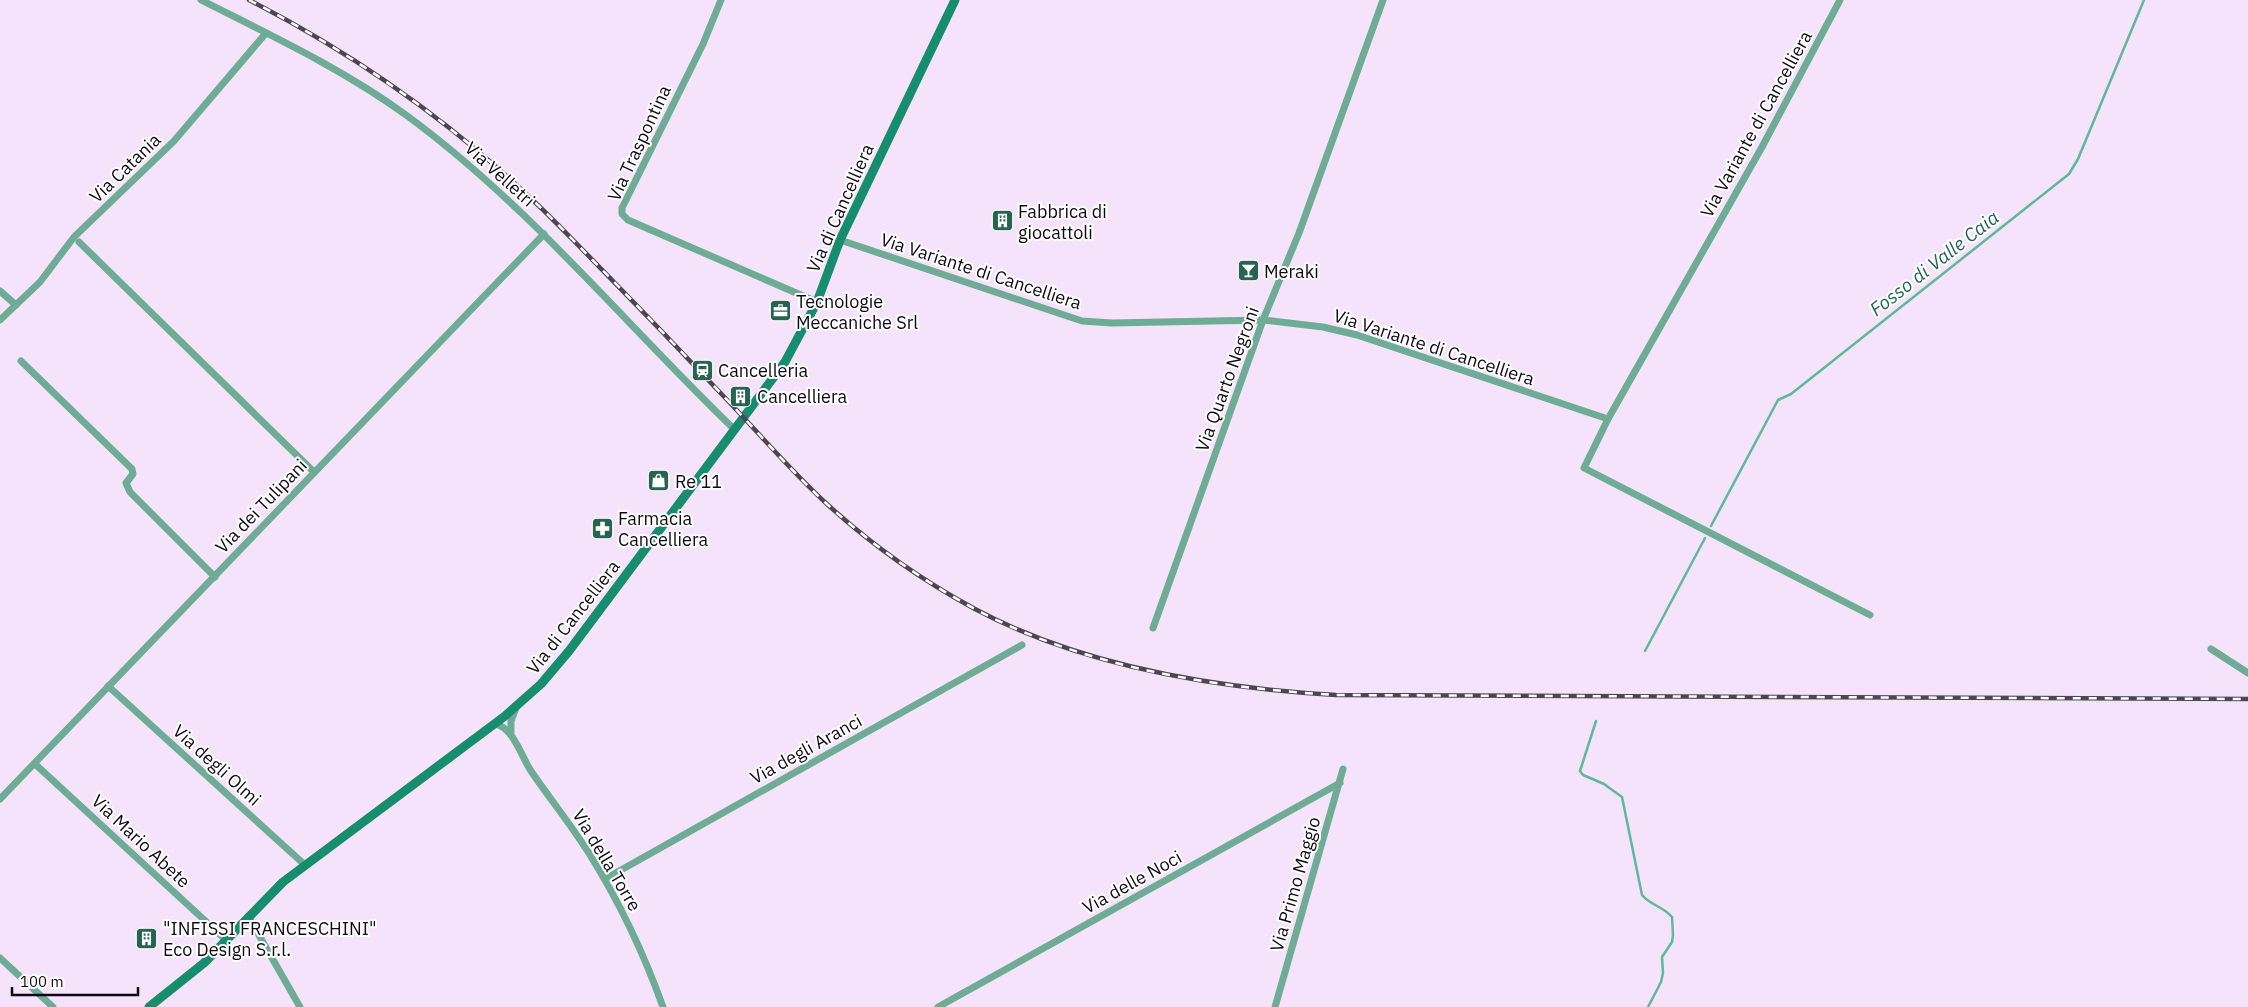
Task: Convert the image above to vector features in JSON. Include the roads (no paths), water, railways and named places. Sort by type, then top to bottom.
[{"type":"street","name":"Via Velletri","points":[[201,0],[326,65],[404,114],[475,171],[544,234],[734,429]]},
{"type":"street","name":"Via Traspontina","points":[[722,0],[703,44],[622,208],[622,214],[628,220],[817,302]]},
{"type":"street","name":"Via di Cancelliera","points":[[149,1007],[198,968],[269,894],[304,865],[517,706],[549,676],[578,640],[785,362],[817,302],[840,240],[955,0]]},
{"type":"street","name":"Via Quarto Negroni","points":[[1153,628],[1263,320],[1299,233],[1383,0]]},
{"type":"street","name":"Via Variante di Cancelliera","points":[[1840,0],[1762,147],[1608,419],[1584,468],[1870,615]]},
{"type":"street","name":"Via Catania","points":[[0,320],[44,278],[60,253],[74,237],[174,141],[266,33]]},
{"type":"street","name":"Via dei Tulipani","points":[[0,799],[544,234]]},
{"type":"street","name":"Via Variante di Cancelliera","points":[[840,240],[1082,321],[1112,323],[1263,320],[1311,325],[1346,332],[1608,419]]},
{"type":"street","points":[[79,242],[314,472]]},
{"type":"street","points":[[0,291],[16,305]]},
{"type":"street","points":[[21,361],[132,469],[133,474],[126,483],[130,492],[215,576]]},
{"type":"street","name":"Via degli Aranci","points":[[605,880],[1022,645]]},
{"type":"street","points":[[2211,649],[2248,673]]},
{"type":"street","name":"Via degli Olmi","points":[[108,686],[304,865]]},
{"type":"street","points":[[511,736],[511,720],[517,706]]},
{"type":"street","name":"Via della Torre","points":[[494,724],[504,727],[511,736],[522,758],[565,817],[605,880],[642,954],[663,1007]]},
{"type":"street","name":"Via Mario Abete","points":[[35,764],[226,940]]},
{"type":"street","name":"Via Primo Maggio","points":[[1274,1007],[1343,769]]},
{"type":"street","name":"Via delle Noci","points":[[938,1007],[1340,783]]},
{"type":"street","points":[[248,916],[300,1007]]},
{"type":"street","points":[[0,958],[54,1007]]},
{"type":"waterway","name":"Fosso di Valle Caia","points":[[1711,526],[1778,400],[1791,394],[2069,174],[2078,159],[2144,0]]},
{"type":"waterway","name":"Fosso di Valle Caia","points":[[1645,651],[1705,538]]},
{"type":"waterway","name":"Fosso di Valle Caia","points":[[1596,721],[1580,771],[1583,775],[1604,784],[1622,797],[1642,895],[1672,917],[1672,942],[1662,957],[1663,973],[1661,982],[1648,1007]]},
{"type":"railway","points":[[249,0],[338,50],[380,78],[422,107],[501,171],[594,261],[803,481],[862,534],[898,562],[936,587],[975,609],[1017,629],[1060,646],[1105,660],[1197,680],[1290,692],[1336,695],[2248,699]]},
{"type":"place","name":"Fabbrica di giocattoli","points":[[1002,221]]},
{"type":"place","name":"Meraki","points":[[1248,271]]},
{"type":"place","name":"Tecnologie Meccaniche Srl","points":[[780,311]]},
{"type":"place","name":"Cancelleria","points":[[702,370]]},
{"type":"place","name":"Cancelliera","points":[[741,396]]},
{"type":"place","name":"Re 11","points":[[659,481]]},
{"type":"place","name":"Farmacia Cancelliera","points":[[602,528]]},
{"type":"place","name":"\"INFISSI FRANCESCHINI\" Eco Design S.r.l.","points":[[147,938]]}]
